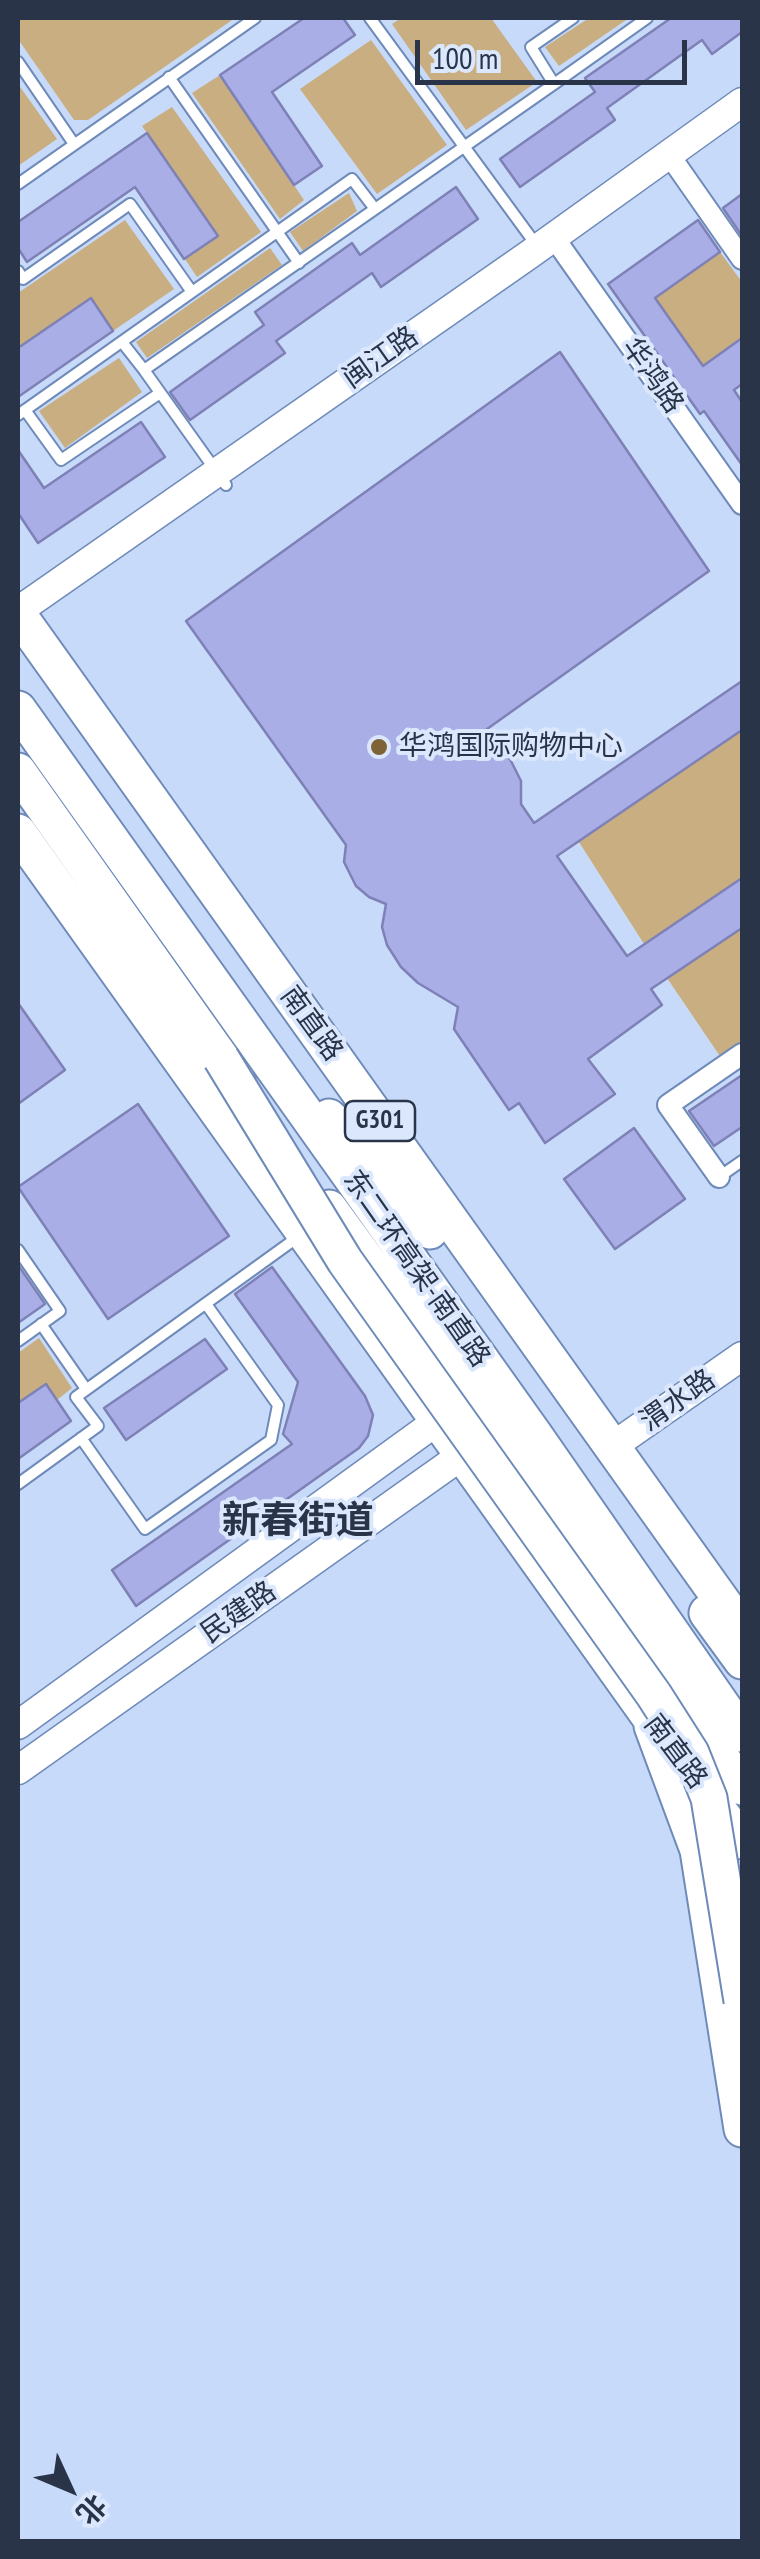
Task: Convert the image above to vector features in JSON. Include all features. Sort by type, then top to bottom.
[{"type":"highway","name":"南直路","points":[[20,617],[740,1619]]},
{"type":"highway","name":"东二环高架-南直路","points":[[18,709],[742,1734]]},
{"type":"highway","name":"东二环高架-南直路","points":[[18,772],[510,1456],[742,1787]]},
{"type":"highway","name":"南直路","points":[[18,832],[460,1456],[742,1841]]},
{"type":"highway","points":[[248,1031],[408,1200],[742,1661]]},
{"type":"highway","points":[[221,1058],[346,1261],[654,1694],[691,1753],[710,1798],[742,2001]]},
{"type":"highway","points":[[650,1720],[742,1969]]},
{"type":"highway","points":[[698,1850],[742,2129]]},
{"type":"street","name":"闽江路","points":[[549,252],[742,102]]},
{"type":"street","name":"闽江路","points":[[20,617],[742,120]]},
{"type":"street","points":[[677,166],[742,259]]},
{"type":"street","name":"华鸿路","points":[[549,252],[742,504]]},
{"type":"street","points":[[719,1178],[668,1105],[742,1054]]},
{"type":"street","name":"渭水路","points":[[613,1446],[742,1356]]},
{"type":"street","name":"民建路","points":[[18,1725],[436,1422]]},
{"type":"street","name":"民建路","points":[[18,1770],[460,1456]]},
{"type":"lane","points":[[18,184],[254,18]]},
{"type":"lane","points":[[370,18],[464,147],[549,252]]},
{"type":"lane","points":[[554,84],[531,47],[573,18]]},
{"type":"lane","points":[[144,370],[648,18]]},
{"type":"lane","points":[[18,62],[74,144]]},
{"type":"lane","points":[[169,78],[299,262]]},
{"type":"lane","points":[[160,392],[60,460],[21,412],[352,179],[375,209]]},
{"type":"lane","points":[[18,271],[24,280],[130,204],[192,292]]},
{"type":"lane","points":[[122,342],[222,479]]},
{"type":"lane","points":[[719,1178],[742,1161]]},
{"type":"lane","points":[[18,1484],[98,1426],[76,1397],[303,1233]]},
{"type":"lane","points":[[18,1250],[60,1311],[18,1341]]},
{"type":"lane","points":[[81,1438],[145,1529],[271,1440],[278,1405],[206,1304]]},
{"type":"lane","points":[[41,1324],[86,1390]]},
{"type":"shaded area","points":[[18,18],[235,18],[88,120],[74,120],[18,39]]},
{"type":"shaded area","points":[[401,18],[491,18],[537,82],[466,130],[392,24]]},
{"type":"shaded area","points":[[589,18],[629,18],[559,66],[545,47]]},
{"type":"shaded area","points":[[371,40],[447,145],[377,194],[300,89]]},
{"type":"shaded area","points":[[220,75],[304,200],[280,219],[192,93]]},
{"type":"shaded area","points":[[18,84],[57,139],[18,166]]},
{"type":"shaded area","points":[[172,107],[261,232],[197,277],[185,259],[218,235],[142,126]]},
{"type":"shaded area","points":[[349,193],[357,211],[303,251],[290,232]]},
{"type":"shaded area","points":[[125,220],[174,289],[113,331],[90,298],[18,348],[18,293]]},
{"type":"shaded area","points":[[270,248],[282,265],[147,358],[136,342]]},
{"type":"shaded area","points":[[720,252],[742,282],[742,338],[703,366],[655,298]]},
{"type":"shaded area","points":[[119,358],[142,392],[65,448],[39,411]]},
{"type":"shaded area","points":[[742,730],[742,878],[644,944],[579,842]]},
{"type":"shaded area","points":[[742,926],[742,1054],[726,1065],[667,978]]},
{"type":"shaded area","points":[[39,1338],[72,1388],[57,1400],[45,1384],[18,1403],[18,1353]]},
{"type":"building","points":[[304,18],[343,18],[355,35],[272,92],[322,166],[294,185],[220,75]]},
{"type":"building","points":[[671,18],[742,18],[742,32],[712,54],[702,40],[607,108],[615,120],[520,187],[500,159],[595,92],[585,78]]},
{"type":"building","points":[[147,133],[218,236],[184,259],[135,187],[27,262],[18,248],[18,222]]},
{"type":"building","points":[[456,187],[478,219],[381,287],[372,273],[276,341],[285,353],[190,420],[170,392],[264,325],[255,312],[352,243],[360,255]]},
{"type":"building","points":[[742,194],[742,236],[723,208]]},
{"type":"building","points":[[698,220],[720,252],[655,298],[703,366],[742,338],[742,384],[734,390],[742,402],[742,465],[704,411],[700,414],[608,284]]},
{"type":"building","points":[[91,298],[113,331],[18,397],[18,348]]},
{"type":"building","name":"华鸿国际购物中心","points":[[560,352],[709,571],[473,739],[510,759],[521,781],[521,804],[534,823],[742,681],[742,730],[557,856],[627,956],[742,878],[742,928],[651,989],[662,1005],[588,1059],[615,1094],[545,1143],[519,1103],[509,1110],[454,1029],[458,1007],[418,983],[401,967],[387,945],[382,927],[386,904],[356,886],[344,862],[346,845],[186,621]]},
{"type":"building","points":[[141,422],[165,457],[38,543],[18,513],[18,450],[44,488]]},
{"type":"building","points":[[18,1003],[65,1070],[18,1104]]},
{"type":"building","points":[[742,1075],[742,1127],[714,1146],[689,1111]]},
{"type":"building","points":[[138,1104],[229,1236],[108,1319],[18,1187]]},
{"type":"building","points":[[634,1128],[685,1199],[615,1249],[564,1179]]},
{"type":"building","points":[[18,1265],[45,1304],[18,1323]]},
{"type":"building","points":[[272,1267],[365,1396],[373,1415],[368,1436],[359,1448],[136,1606],[112,1570],[292,1444],[283,1434],[298,1382],[235,1294]]},
{"type":"building","points":[[205,1339],[227,1369],[126,1440],[104,1408]]},
{"type":"building","points":[[46,1384],[71,1421],[18,1459],[18,1403]]},
{"type":"place","name":"华鸿国际购物中心","points":[[379,747]]},
{"type":"district","name":"新春街道","points":[[298,1522]]}]
